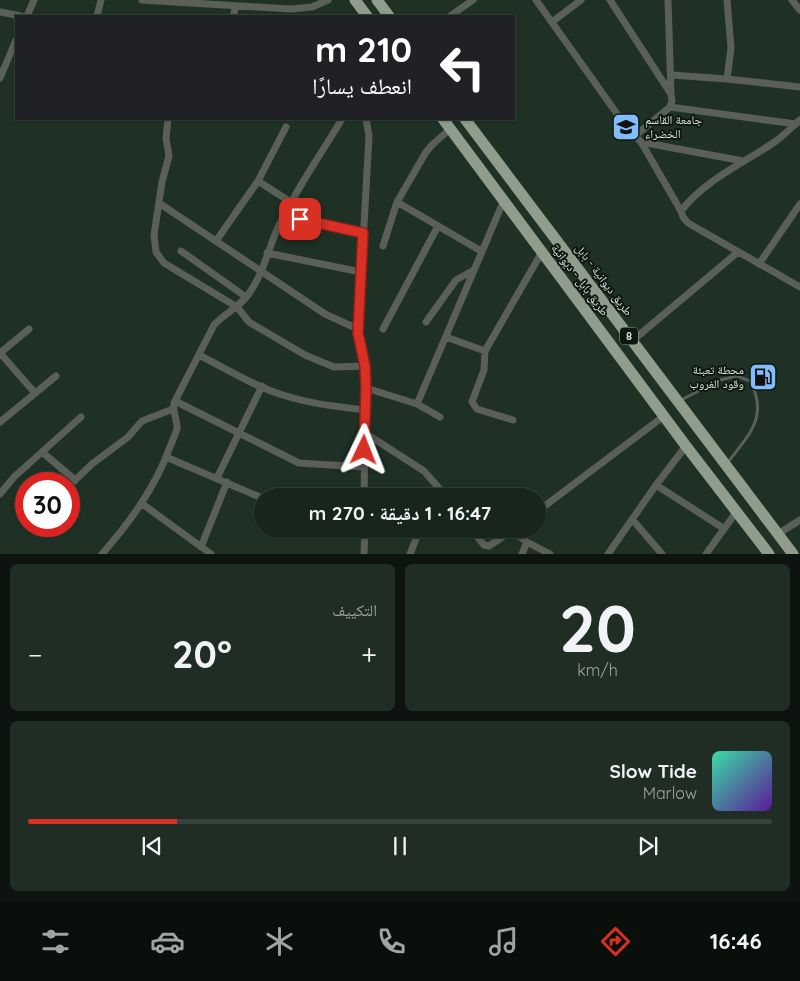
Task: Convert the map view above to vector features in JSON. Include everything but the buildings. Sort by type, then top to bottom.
[{"type":"highway","points":[[355,0],[366,15]]},
{"type":"highway","points":[[377,0],[388,15]]},
{"type":"highway","name":"طريق بابل - ديوانية","points":[[444,120],[686,446],[769,554]]},
{"type":"highway","name":"طريق ديوانية - بابل","points":[[466,120],[793,554]]},
{"type":"highway","points":[[577,299],[580,301],[588,300],[593,293],[593,289]]},
{"type":"highway","points":[[591,317],[592,310],[598,305],[606,307]]},
{"type":"highway","points":[[710,476],[726,465]]},
{"type":"street","points":[[27,15],[34,0]]},
{"type":"street","points":[[97,15],[100,0]]},
{"type":"street","points":[[142,0],[209,2],[236,6],[290,9],[312,7],[328,0]]},
{"type":"street","points":[[285,0],[290,9]]},
{"type":"street","points":[[451,15],[472,0]]},
{"type":"street","points":[[536,0],[626,125],[641,142],[688,223],[800,287]]},
{"type":"street","points":[[552,22],[581,0]]},
{"type":"street","points":[[610,0],[671,94]]},
{"type":"street","points":[[636,135],[670,107],[672,101],[668,0]]},
{"type":"street","points":[[727,0],[731,48],[727,79]]},
{"type":"street","points":[[792,0],[800,10]]},
{"type":"street","points":[[233,15],[236,6]]},
{"type":"street","points":[[299,8],[302,15]]},
{"type":"street","points":[[0,12],[16,15]]},
{"type":"street","points":[[0,78],[14,49]]},
{"type":"street","points":[[671,76],[727,79],[800,87]]},
{"type":"street","points":[[670,107],[798,122]]},
{"type":"street","points":[[168,120],[166,138],[169,156],[154,235],[156,252],[164,263],[237,307],[249,322],[305,355],[334,367],[365,366]]},
{"type":"street","points":[[102,554],[125,527],[150,491],[177,429],[173,409],[175,401],[214,325],[237,307],[246,297],[262,272],[267,253],[284,215],[341,120]]},
{"type":"street","points":[[364,488],[366,388],[365,366],[358,328],[369,136],[366,120]]},
{"type":"street","points":[[681,211],[691,198],[715,179],[777,140],[798,122]]},
{"type":"street","points":[[216,241],[258,181],[286,127]]},
{"type":"street","points":[[384,246],[397,202],[426,152],[450,129]]},
{"type":"street","points":[[641,142],[744,161]]},
{"type":"street","points":[[258,181],[292,203]]},
{"type":"street","points":[[417,404],[504,200]]},
{"type":"street","points":[[397,202],[482,251]]},
{"type":"street","points":[[159,203],[325,314],[358,328]]},
{"type":"street","points":[[759,264],[800,204]]},
{"type":"street","points":[[284,215],[363,233]]},
{"type":"street","points":[[383,329],[438,226]]},
{"type":"street","points":[[182,251],[246,297]]},
{"type":"street","points":[[513,420],[476,409],[472,402],[484,370],[483,358],[485,352],[542,252]]},
{"type":"street","points":[[632,341],[738,252]]},
{"type":"street","points":[[267,253],[361,272]]},
{"type":"street","points":[[426,322],[456,280],[474,270]]},
{"type":"street","points":[[29,329],[0,353],[35,393]]},
{"type":"street","points":[[446,337],[485,352]]},
{"type":"street","points":[[199,355],[285,396],[324,406],[366,410]]},
{"type":"street","points":[[0,422],[56,376]]},
{"type":"street","points":[[217,478],[262,386]]},
{"type":"street","points":[[366,388],[417,404],[440,417]]},
{"type":"street","points":[[175,401],[299,463],[364,466]]},
{"type":"street","points":[[80,475],[128,437],[142,422],[173,409]]},
{"type":"street","points":[[546,505],[664,416]]},
{"type":"street","points":[[0,494],[14,477],[81,417]]},
{"type":"street","points":[[365,433],[424,471],[437,488]]},
{"type":"street","points":[[608,554],[686,446]]},
{"type":"street","points":[[42,452],[66,472]]},
{"type":"street","points":[[166,457],[254,494]]},
{"type":"street","points":[[201,547],[227,482]]},
{"type":"street","points":[[656,485],[723,528]]},
{"type":"street","points":[[141,503],[210,554]]},
{"type":"street","points":[[706,554],[737,511]]},
{"type":"street","points":[[632,519],[662,554]]},
{"type":"street","points":[[778,534],[800,520]]},
{"type":"street","points":[[364,554],[365,538]]},
{"type":"street","points":[[410,554],[416,538]]},
{"type":"street","points":[[478,538],[484,545],[489,546],[501,538]]},
{"type":"street","points":[[523,538],[550,554]]},
{"type":"street","points":[[522,554],[528,542]]},
{"type":"lane","points":[[678,402],[720,380],[737,376],[750,381],[759,403],[753,430],[726,465]]},
{"type":"place","name":"جامعة القاسم الخضراء","points":[[626,127]]},
{"type":"place","name":"محطة تعبئة وقود الغروب","points":[[763,377]]},
{"type":"route","points":[[300,219],[363,233],[358,333],[365,366],[364,450]]}]
